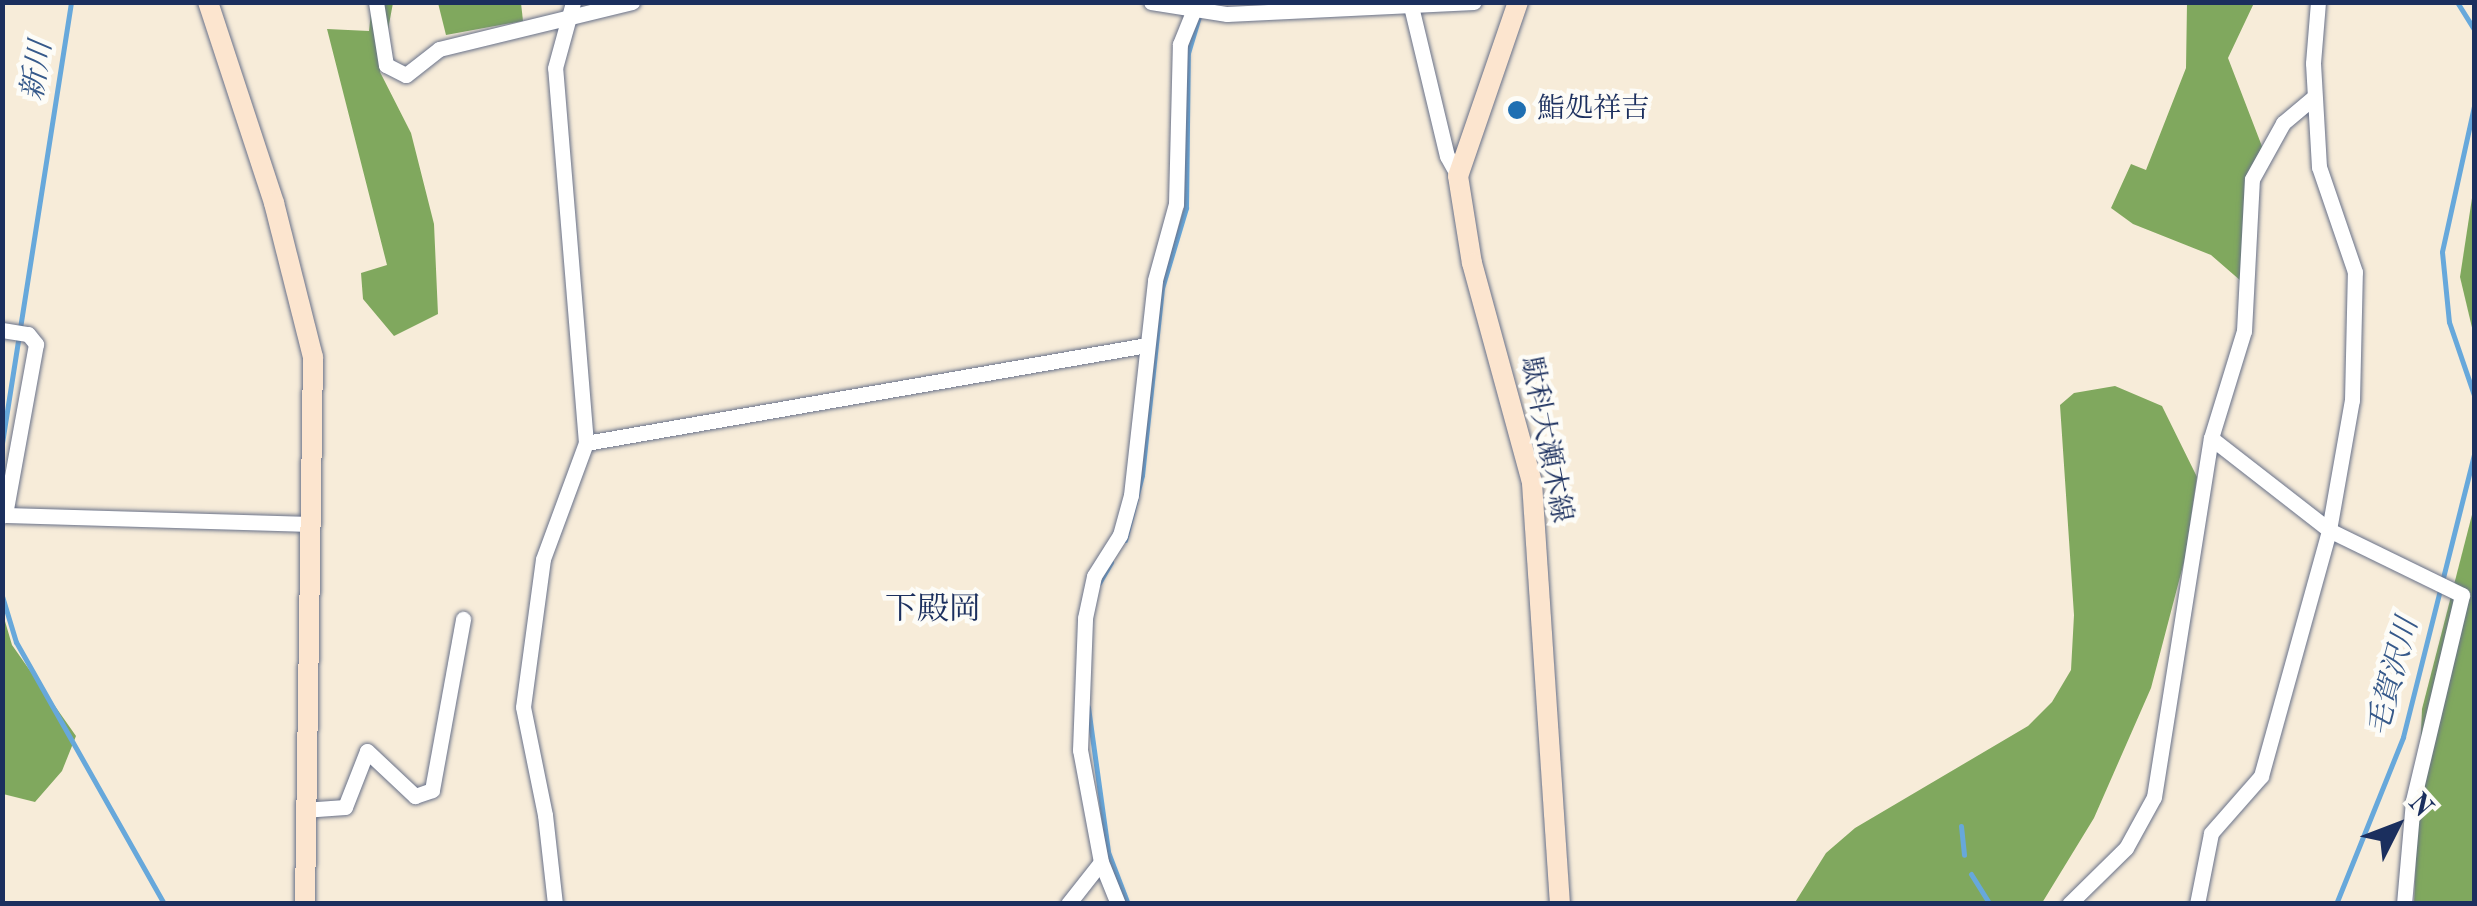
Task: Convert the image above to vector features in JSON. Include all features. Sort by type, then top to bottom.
[{"type":"main road","points":[[208,2],[308,323],[312,524],[304,904]]},
{"type":"main road","name":"駄科大瀬木線","points":[[1518,2],[1458,176],[1472,263],[1532,482],[1560,904]]},
{"type":"street","points":[[376,2],[380,49],[396,74],[406,75],[439,49],[569,10],[632,2]]},
{"type":"street","points":[[1150,2],[1196,5],[1227,14],[1474,2]]},
{"type":"street","points":[[2197,904],[2211,833],[2261,776],[2328,530],[2352,400],[2356,272],[2319,167],[2314,97],[2318,2]]},
{"type":"street","points":[[1410,4],[1446,156],[1458,176]]},
{"type":"street","points":[[1118,904],[1100,862],[1080,750],[1085,618],[1094,576],[1120,535],[1131,496],[1146,345],[1176,204],[1180,44],[1196,5]]},
{"type":"street","points":[[554,904],[546,814],[523,706],[543,560],[586,443],[586,388],[555,68],[569,10]]},
{"type":"street","points":[[2069,904],[2126,848],[2154,797],[2211,438],[2244,331],[2252,178],[2283,123],[2314,97]]},
{"type":"street","points":[[6,330],[28,334],[36,344],[5,515],[312,524]]},
{"type":"street","points":[[586,443],[1146,345]]},
{"type":"street","points":[[2211,438],[2328,530],[2452,586],[2462,595],[2413,800],[2404,904]]},
{"type":"street","points":[[303,810],[344,806],[367,750],[415,796],[432,790],[463,619]]},
{"type":"street","points":[[1068,904],[1100,862]]},
{"type":"green space","points":[[372,3],[393,3],[380,72],[411,133],[434,224],[438,314],[394,336],[363,299],[361,273],[387,265],[327,29],[369,31]]},
{"type":"green space","points":[[438,3],[521,3],[523,21],[446,35]]},
{"type":"green space","points":[[2187,3],[2254,3],[2228,58],[2263,149],[2252,179],[2249,288],[2211,255],[2133,224],[2111,208],[2131,164],[2146,170],[2186,68]]},
{"type":"green space","points":[[2474,185],[2474,336],[2460,277]]},
{"type":"green space","points":[[2115,386],[2162,406],[2197,477],[2185,558],[2151,688],[2094,818],[2042,903],[1794,904],[1826,853],[1855,828],[2028,726],[2052,702],[2071,670],[2074,615],[2060,405],[2074,393]]},
{"type":"green space","points":[[2474,507],[2474,903],[2414,904],[2422,709]]},
{"type":"green space","points":[[2,611],[12,645],[76,736],[62,771],[35,802],[3,794]]},
{"type":"waterway","name":"新川","points":[[2,443],[71,2]]},
{"type":"waterway","name":"毛賀沢川","points":[[2457,2],[2474,29]]},
{"type":"waterway","points":[[1125,540],[1142,475],[1162,288],[1186,208],[1188,53],[1200,13]]},
{"type":"waterway","name":"毛賀沢川","points":[[2474,106],[2442,252],[2449,322],[2474,395]]},
{"type":"waterway","name":"毛賀沢川","points":[[2336,904],[2403,737],[2474,455]]},
{"type":"waterway","points":[[1099,583],[1111,562]]},
{"type":"waterway","name":"新川","points":[[2,596],[16,642],[164,904]]},
{"type":"waterway","points":[[1088,707],[1108,852],[1128,904]]},
{"type":"waterway","points":[[1961,826],[1964,855]]},
{"type":"waterway","points":[[1971,874],[1990,904]]},
{"type":"place","name":"鮨処祥吉","points":[[1517,110]]},
{"type":"district","name":"下殿岡","points":[[933,611]]}]
